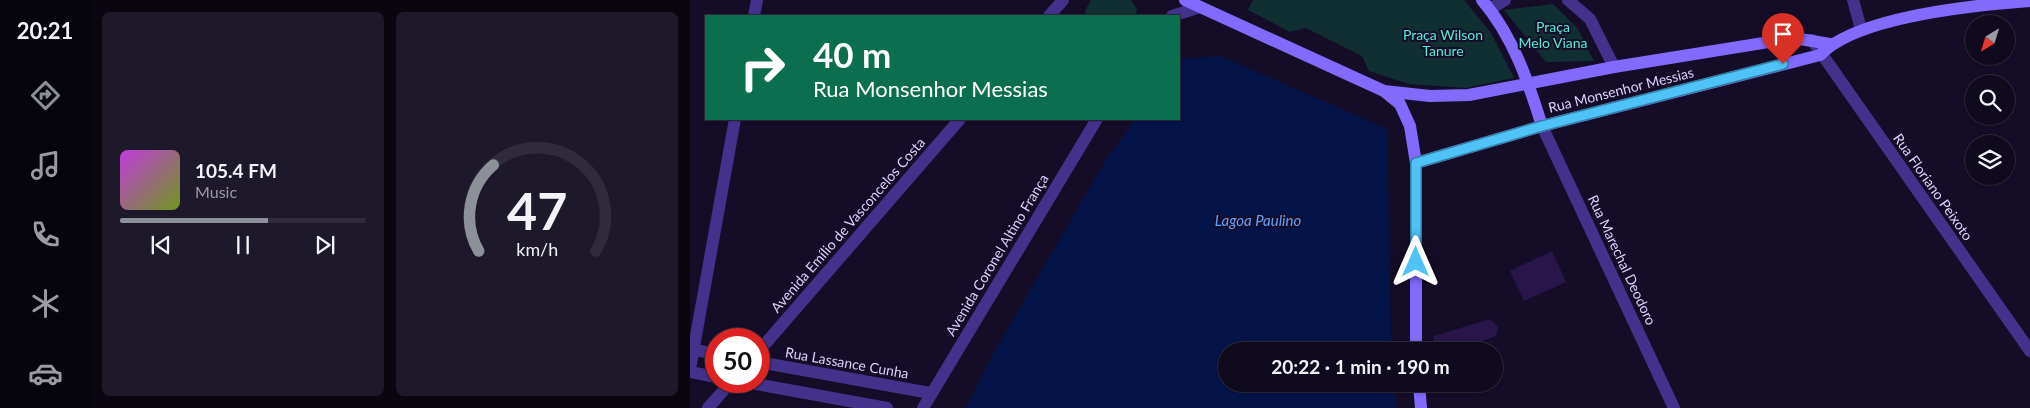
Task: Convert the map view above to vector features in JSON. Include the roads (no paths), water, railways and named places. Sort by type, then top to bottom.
[{"type":"main road","points":[[1185,0],[1384,91],[1400,104],[1410,126],[1416,163],[1416,342]]},
{"type":"main road","points":[[1820,54],[1830,44],[1861,29],[1967,3],[2030,0]]},
{"type":"main road","points":[[1486,4],[1512,45],[1529,83],[1542,126]]},
{"type":"main road","name":"Rua Monsenhor Messias","points":[[1384,91],[1430,96],[1469,95],[1614,67],[1794,38],[1830,44]]},
{"type":"main road","name":"Rua Monsenhor Messias","points":[[1416,163],[1542,126],[1820,54]]},
{"type":"main road","points":[[1420,392],[1421,408]]},
{"type":"street","points":[[754,15],[757,0]]},
{"type":"street","points":[[1050,15],[1063,0]]},
{"type":"street","points":[[1486,4],[1505,0]]},
{"type":"street","points":[[1568,0],[1590,19],[1614,67]]},
{"type":"street","points":[[1853,0],[1861,29]]},
{"type":"street","points":[[1175,15],[1200,7]]},
{"type":"street","name":"Rua Floriano Peixoto","points":[[1812,40],[2030,351]]},
{"type":"street","points":[[705,374],[690,370],[691,349],[735,120]]},
{"type":"street","name":"Avenida Emílio de Vasconcelos Costa","points":[[770,338],[959,120]]},
{"type":"street","name":"Avenida Coronel Altino França","points":[[923,408],[930,393],[1096,120]]},
{"type":"street","name":"Rua Marechal Deodoro","points":[[1542,126],[1674,408]]},
{"type":"street","points":[[691,349],[705,352]]},
{"type":"street","name":"Rua Lassance Cunha","points":[[770,364],[930,393]]},
{"type":"street","points":[[770,387],[887,408]]},
{"type":"street","points":[[708,408],[721,393]]},
{"type":"water","name":"Lagoa Paulino","points":[[1220,56],[1387,129],[1391,342],[1218,342],[1218,392],[1394,392],[1397,408],[966,408],[992,356],[1107,158],[1135,120],[1180,120],[1180,59]]},
{"type":"park label","name":"Praça Melo Viana","points":[[1553,36]]},
{"type":"park label","name":"Praça Wilson Tanure","points":[[1443,43]]}]
